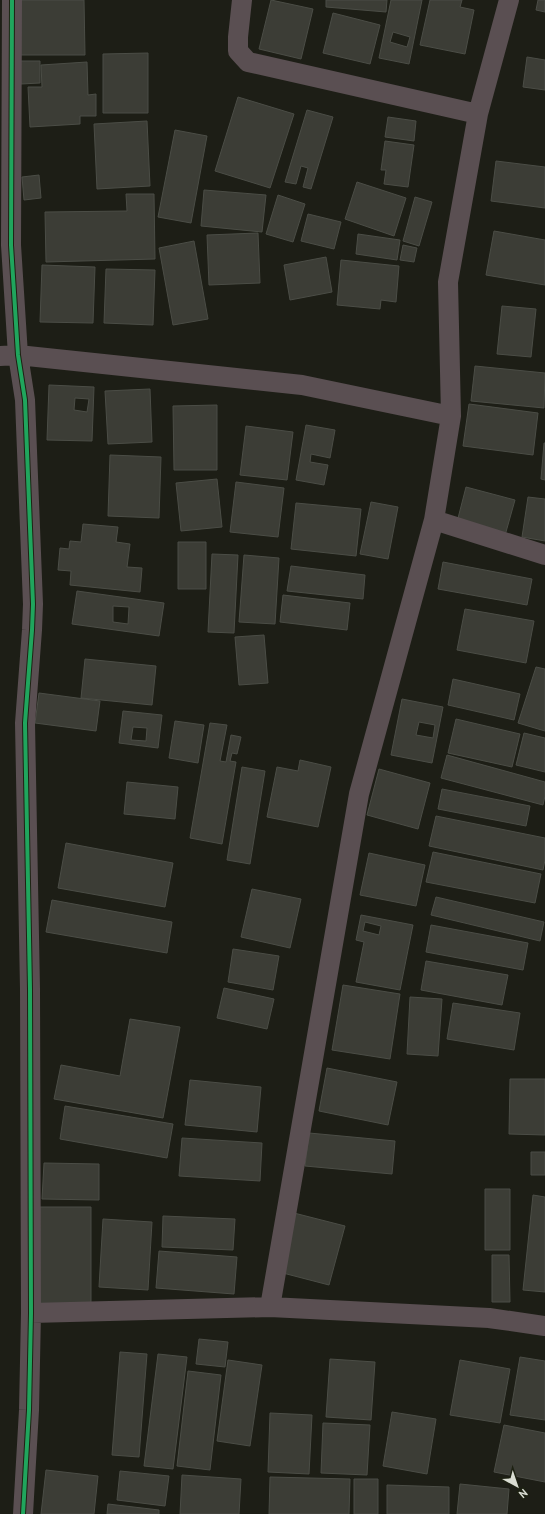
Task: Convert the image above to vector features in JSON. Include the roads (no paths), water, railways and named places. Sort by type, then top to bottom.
[{"type":"street","points":[[12,0],[12,245],[9,355],[25,400],[33,604],[24,723],[30,988],[31,1313],[29,1410],[23,1514]]},
{"type":"street","points":[[242,0],[238,51],[248,62],[478,114]]},
{"type":"street","points":[[270,1307],[358,794],[434,520],[451,416],[448,282],[478,114],[509,0]]},
{"type":"street","points":[[9,355],[302,386],[451,416]]},
{"type":"street","points":[[434,520],[545,555]]},
{"type":"street","points":[[31,1313],[270,1307],[489,1318],[545,1326]]}]
